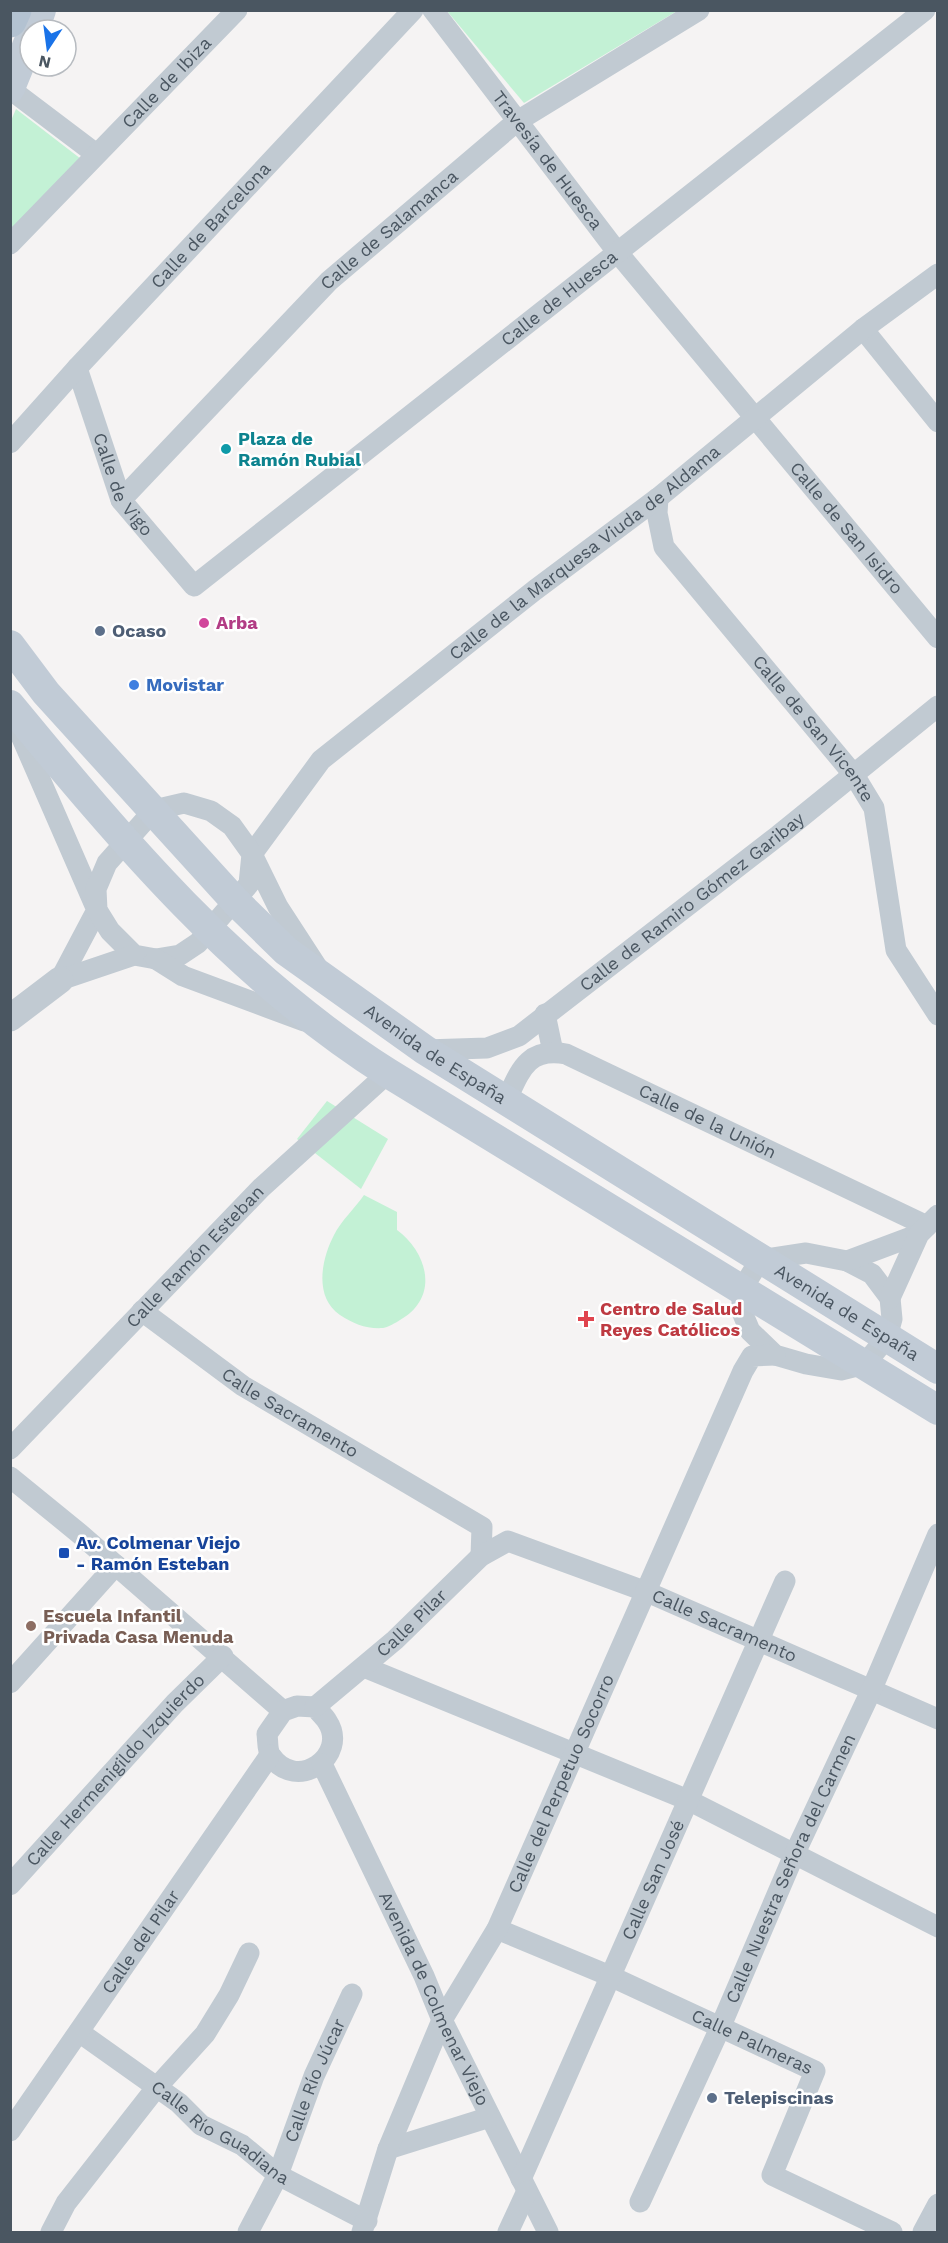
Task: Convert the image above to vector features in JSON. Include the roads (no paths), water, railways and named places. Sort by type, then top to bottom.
[{"type":"main road","points":[[10,21],[15,10]]},
{"type":"main road","points":[[10,88],[18,68]]},
{"type":"main road","name":"Avenida de España","points":[[10,645],[46,693],[236,902],[286,951],[425,1050],[938,1369]]},
{"type":"main road","name":"Avenida de España","points":[[10,705],[125,843],[209,932],[322,1027],[388,1073],[938,1410]]},
{"type":"street","name":"Calle de Ibiza","points":[[10,244],[237,10]]},
{"type":"street","name":"Calle de Barcelona","points":[[10,443],[77,368],[413,10]]},
{"type":"street","name":"Travesía de Huesca","points":[[433,10],[516,122],[618,253],[756,418]]},
{"type":"street","name":"Calle de Salamanca","points":[[121,500],[329,282],[516,122],[699,10]]},
{"type":"street","name":"Calle de Huesca","points":[[194,586],[926,10]]},
{"type":"street","points":[[10,88],[96,154]]},
{"type":"street","name":"Calle de la Marquesa Viuda de Aldama","points":[[252,854],[321,760],[535,590],[658,498],[863,329],[938,274]]},
{"type":"street","points":[[863,329],[938,422]]},
{"type":"street","name":"Calle de Vigo","points":[[77,368],[121,500],[194,586]]},
{"type":"street","name":"Calle de San Isidro","points":[[756,418],[938,638]]},
{"type":"street","name":"Calle de San Vicente","points":[[658,498],[657,513],[664,547],[854,775],[874,808],[896,950],[938,1015]]},
{"type":"street","name":"Calle de Ramiro Gómez Garibay","points":[[425,1050],[487,1048],[519,1036],[544,1014],[736,869],[938,706]]},
{"type":"street","points":[[10,710],[97,910],[110,932],[134,955],[156,960],[183,976],[322,1027]]},
{"type":"street","points":[[60,980],[97,910],[96,889],[107,863],[154,810],[184,803],[211,811],[232,826],[252,854],[278,907],[322,975]]},
{"type":"street","points":[[156,960],[180,955],[209,932],[249,884],[252,854]]},
{"type":"street","points":[[10,1018],[60,980],[134,955]]},
{"type":"street","points":[[506,1101],[523,1065],[541,1053],[553,1052],[544,1014]]},
{"type":"street","name":"Calle de la Unión","points":[[553,1052],[576,1059],[928,1225]]},
{"type":"street","name":"Calle Ramón Esteban","points":[[10,1449],[261,1188],[388,1073]]},
{"type":"street","points":[[847,1261],[928,1225]]},
{"type":"street","points":[[890,1298],[928,1225]]},
{"type":"street","points":[[806,1253],[847,1261],[872,1274],[890,1298],[892,1319],[887,1337],[865,1364],[840,1370],[775,1355],[750,1331],[742,1312],[742,1288],[760,1260],[806,1253]]},
{"type":"street","name":"Calle Sacramento","points":[[142,1311],[243,1386],[482,1527],[481,1556]]},
{"type":"street","name":"Calle del Perpetuo Socorro","points":[[365,2227],[388,2149],[442,2020],[497,1929],[743,1371],[752,1356],[775,1355]]},
{"type":"street","points":[[10,1477],[223,1656],[283,1711]]},
{"type":"street","name":"Calle Nuestra Señora del Carmen","points":[[640,2202],[720,2028],[794,1855],[871,1690],[938,1534]]},
{"type":"street","name":"Calle Sacramento","points":[[508,1541],[647,1592],[938,1719]]},
{"type":"street","name":"Calle Pilar","points":[[315,1707],[364,1667],[481,1556],[508,1541]]},
{"type":"street","points":[[10,1683],[116,1565]]},
{"type":"street","name":"Calle San José","points":[[508,2232],[524,2185],[610,1976],[785,1581]]},
{"type":"street","name":"Calle Hermenigildo Izquierdo","points":[[10,1885],[175,1703],[223,1656]]},
{"type":"street","points":[[364,1667],[688,1800],[938,1927]]},
{"type":"street","points":[[297,1706],[315,1707],[329,1723],[332,1747],[322,1764],[301,1773],[283,1768],[270,1755],[267,1734],[283,1711],[297,1706]]},
{"type":"street","name":"Calle del Pilar","points":[[10,2131],[165,1903],[270,1755]]},
{"type":"street","name":"Avenida de Colmenar Viejo","points":[[322,1764],[424,1976],[442,2020],[548,2232]]},
{"type":"street","name":"Calle Palmeras","points":[[497,1929],[610,1976],[815,2071],[772,2175],[892,2232]]},
{"type":"street","points":[[51,2232],[66,2202],[156,2088],[205,2034],[230,1995],[249,1953]]},
{"type":"street","name":"Calle Río Júcar","points":[[248,2232],[278,2175],[314,2076],[352,1994]]},
{"type":"street","name":"Calle Río Guadiana","points":[[79,2032],[179,2103],[201,2125],[242,2145],[278,2175],[365,2227]]},
{"type":"street","points":[[388,2149],[490,2117]]},
{"type":"street","points":[[923,2232],[938,2204]]},
{"type":"place","name":"Plaza de Ramón Rubial","points":[[226,449]]},
{"type":"place","name":"Arba","points":[[204,623]]},
{"type":"place","name":"Ocaso","points":[[100,631]]},
{"type":"place","name":"Movistar","points":[[134,685]]},
{"type":"place","name":"Centro de Salud Reyes Católicos","points":[[586,1319]]},
{"type":"place","name":"Av. Colmenar Viejo - Ramón Esteban","points":[[64,1553]]},
{"type":"place","name":"Escuela Infantil Privada Casa Menuda","points":[[31,1626]]},
{"type":"place","name":"Telepiscinas","points":[[712,2098]]}]
